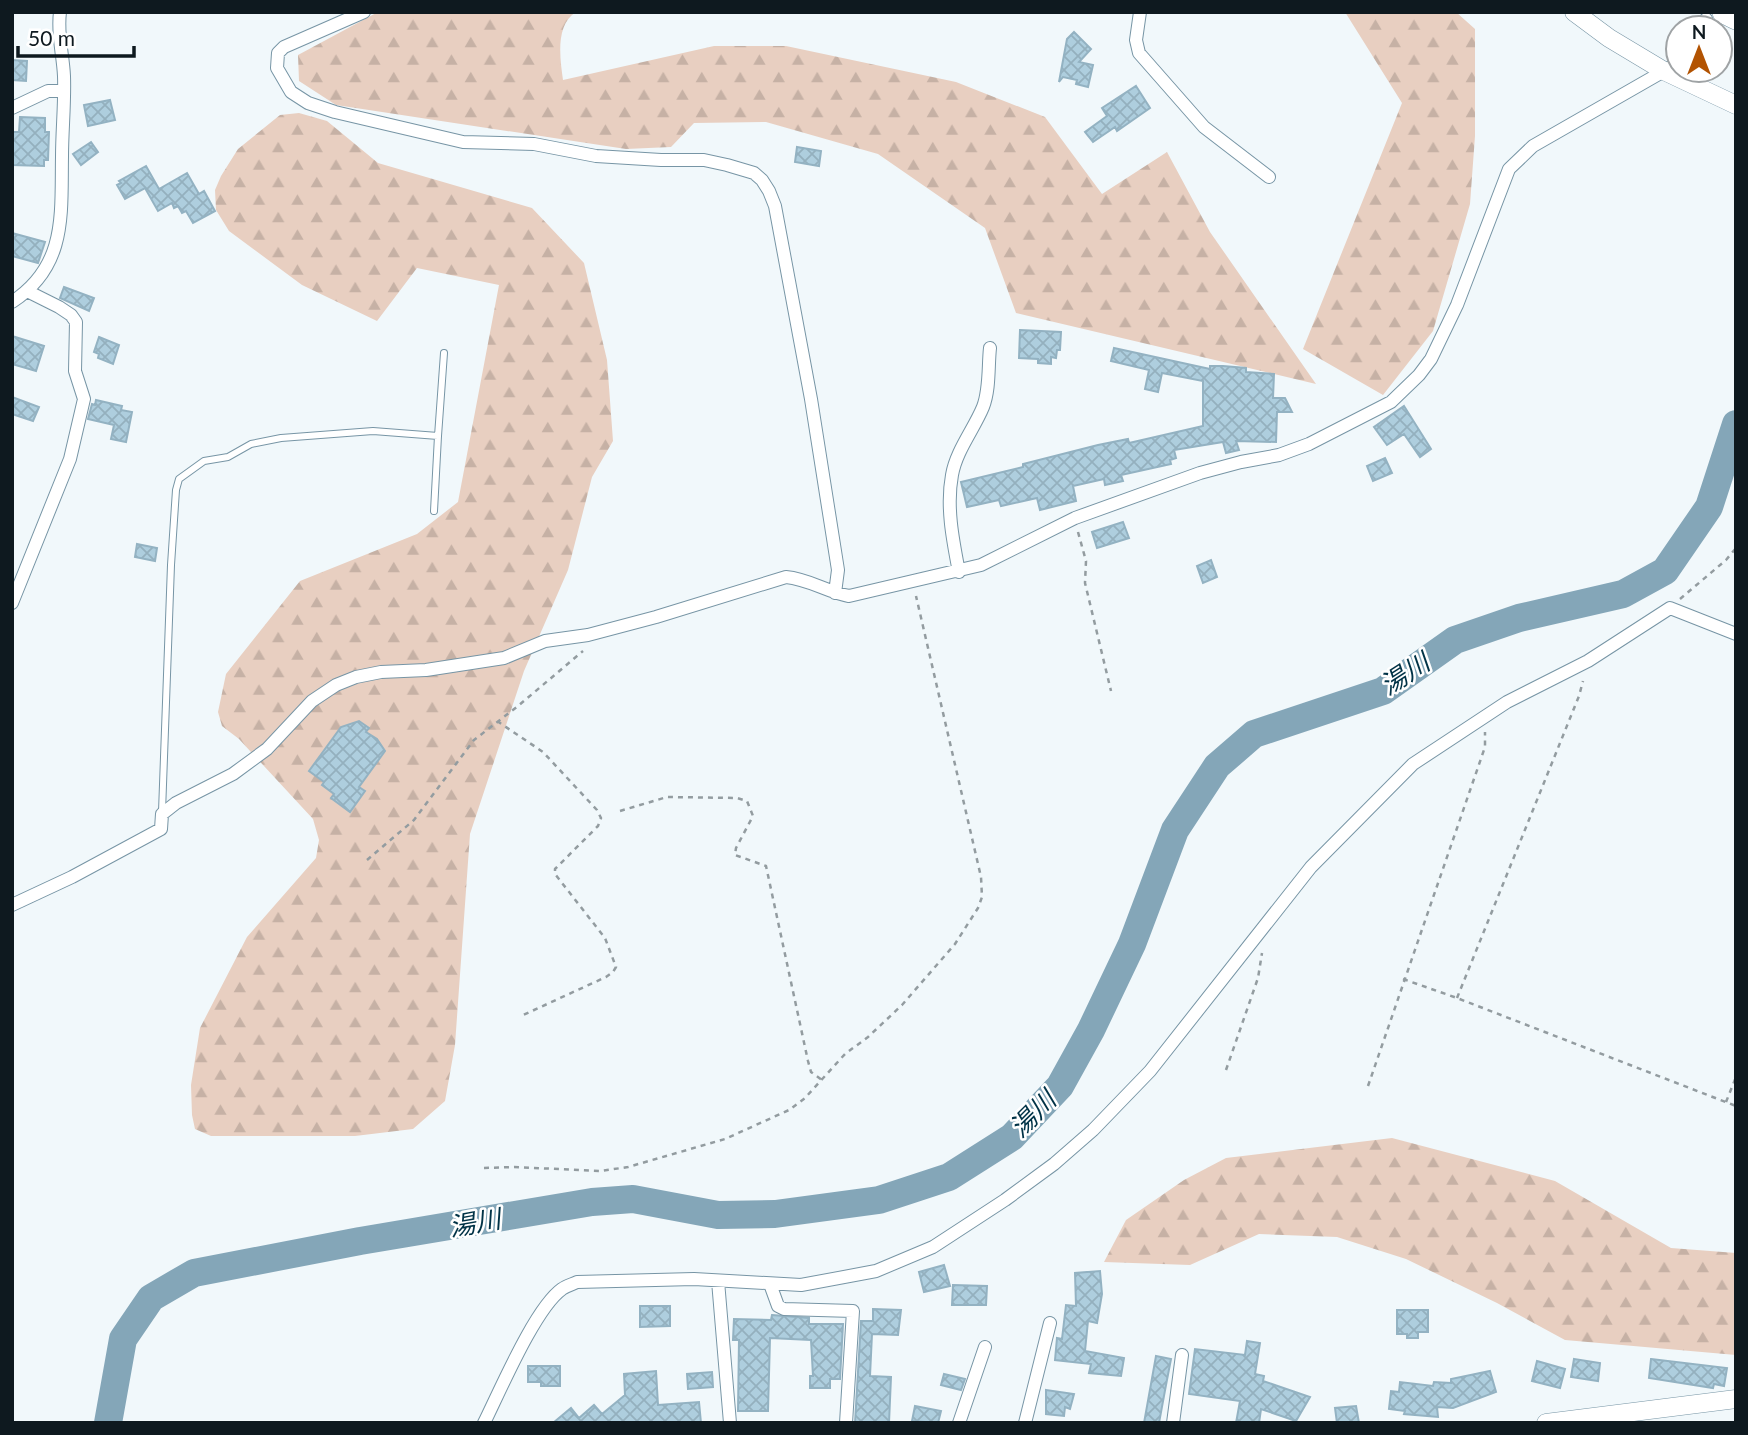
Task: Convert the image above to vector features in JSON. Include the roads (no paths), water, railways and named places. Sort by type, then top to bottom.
[{"type":"main road","points":[[1574,12],[1609,38],[1664,64]]},
{"type":"main road","points":[[1700,84],[1730,102]]},
{"type":"main road","points":[[1546,1423],[1736,1399]]},
{"type":"street","points":[[12,302],[27,291],[40,275],[52,256],[61,228],[64,91],[58,39],[60,12]]},
{"type":"street","points":[[363,12],[284,47],[278,53],[278,68],[291,92],[308,103],[335,112],[463,142],[534,144],[596,156],[704,160],[754,173],[762,180],[775,206],[811,399],[838,570],[835,593]]},
{"type":"street","points":[[1140,12],[1136,40],[1139,53],[1204,127],[1269,177]]},
{"type":"street","points":[[12,905],[72,877],[160,829],[162,814],[176,803],[233,774],[267,749],[312,701],[336,685],[356,677],[380,672],[426,670],[504,657],[545,641],[588,635],[656,617],[786,577],[802,578],[835,593],[849,596],[959,572],[981,565],[1075,519],[1200,473],[1279,455],[1309,444],[1391,402],[1419,375],[1431,359],[1457,305],[1509,169],[1533,146],[1664,71]]},
{"type":"street","points":[[12,108],[48,91],[64,91]]},
{"type":"street","points":[[12,603],[70,459],[84,399],[75,371],[76,322],[59,307],[27,291]]},
{"type":"street","points":[[959,572],[952,535],[952,475],[985,400],[990,348]]},
{"type":"street","points":[[484,1423],[528,1335],[562,1289],[577,1282],[694,1279],[801,1285],[876,1271],[933,1247],[1005,1200],[1054,1164],[1093,1130],[1150,1071],[1311,867],[1413,764],[1507,702],[1588,661],[1670,608],[1736,634]]},
{"type":"street","points":[[718,1280],[730,1423]]},
{"type":"street","points":[[770,1284],[778,1306],[784,1310],[853,1311],[846,1423]]},
{"type":"street","points":[[1025,1423],[1050,1323]]},
{"type":"street","points":[[959,1423],[985,1347]]},
{"type":"street","points":[[1172,1423],[1182,1355]]},
{"type":"lane","points":[[434,511],[444,353]]},
{"type":"lane","points":[[162,814],[171,565],[179,478],[205,461],[228,457],[251,444],[281,438],[373,431],[438,436]]},
{"type":"waterway","name":"湯川","points":[[108,1423],[123,1339],[151,1298],[194,1273],[360,1241],[592,1202],[633,1199],[718,1215],[775,1214],[879,1200],[949,1177],[1012,1137],[1060,1086],[1091,1030],[1132,944],[1175,830],[1217,766],[1254,734],[1383,691],[1455,640],[1519,618],[1623,594],[1665,571],[1709,507],[1736,424]]}]
